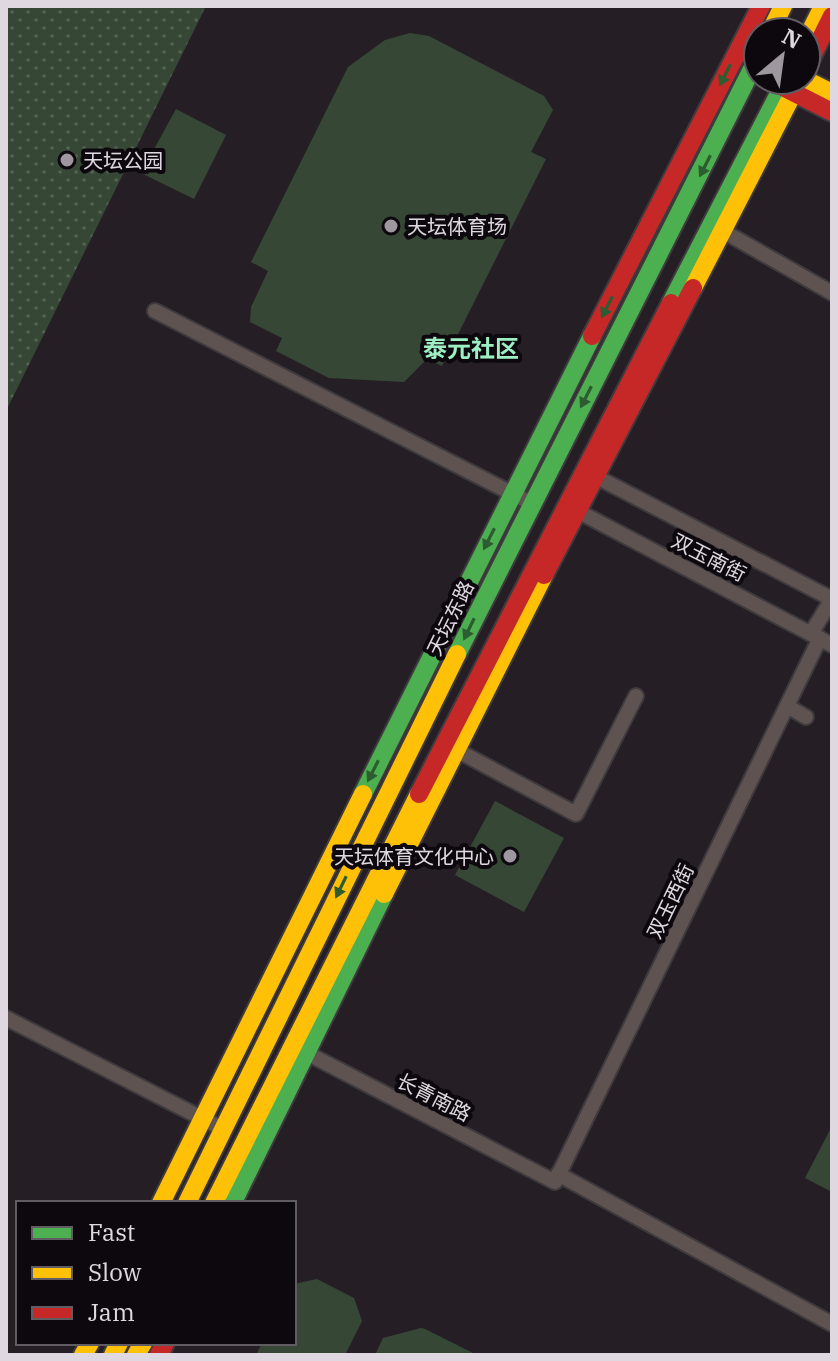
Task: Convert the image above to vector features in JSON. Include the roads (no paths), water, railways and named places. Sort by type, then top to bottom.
[{"type":"main road","points":[[164,1201],[200,1118],[512,493],[761,6]]},
{"type":"main road","points":[[822,36],[832,16]]},
{"type":"main road","name":"天坛东路","points":[[188,1201],[531,503],[742,94]]},
{"type":"main road","points":[[234,1200],[299,1049],[783,96]]},
{"type":"main road","points":[[808,96],[832,112]]},
{"type":"main road","points":[[215,1201],[255,1122],[299,1049]]},
{"type":"main road","points":[[234,1200],[255,1122]]},
{"type":"main road","points":[[165,1201],[223,1129]]},
{"type":"street","points":[[718,228],[832,293]]},
{"type":"street","points":[[155,311],[531,503]]},
{"type":"street","points":[[592,474],[831,598]]},
{"type":"street","name":"双玉南街","points":[[573,509],[821,638]]},
{"type":"street","name":"双玉西街","points":[[556,1178],[821,638],[831,598]]},
{"type":"street","points":[[450,747],[576,814],[636,696]]},
{"type":"street","points":[[787,706],[806,717]]},
{"type":"street","points":[[6,1018],[223,1129]]},
{"type":"street","name":"长青南路","points":[[299,1049],[556,1178],[832,1324]]},
{"type":"place","name":"天坛公园","points":[[67,160]]},
{"type":"place","name":"天坛体育场","points":[[391,226]]},
{"type":"place","name":"天坛体育文化中心","points":[[510,856]]},
{"type":"district","name":"泰元社区","points":[[471,348]]}]
